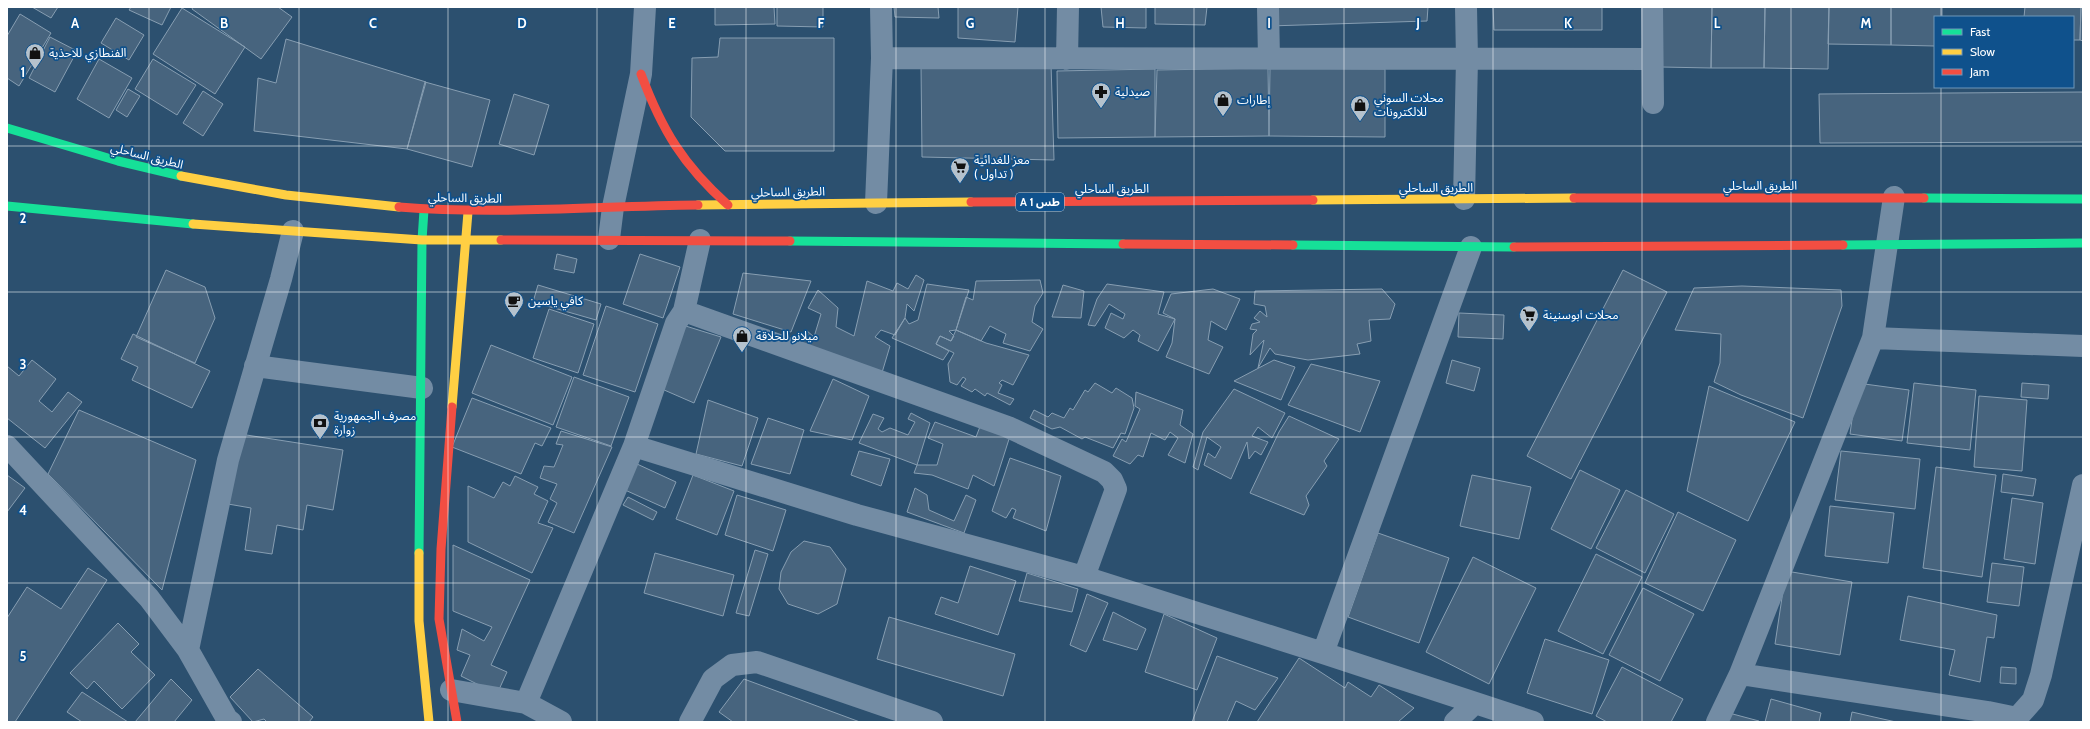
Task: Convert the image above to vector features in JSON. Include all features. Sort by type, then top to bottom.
[{"type":"main road","points":[[641,74],[655,111],[675,148],[699,178],[728,204]]},
{"type":"main road","name":"الطريق الساحلي","points":[[7,128],[118,162],[212,184],[316,199],[424,210],[468,212],[613,206],[728,204],[1894,197],[2083,199]]},
{"type":"main road","points":[[7,206],[168,222],[422,240],[464,241],[609,239],[1472,247],[2083,243]]},
{"type":"main road","points":[[424,210],[422,240],[419,621],[429,722]]},
{"type":"main road","points":[[458,722],[439,619],[441,549],[464,241],[468,212]]},
{"type":"street","points":[[609,239],[613,206],[641,74],[644,7]]},
{"type":"street","points":[[876,203],[882,58],[881,7]]},
{"type":"street","points":[[1067,59],[1068,7]]},
{"type":"street","points":[[1268,7],[1270,59]]},
{"type":"street","points":[[1464,199],[1467,59],[1466,7]]},
{"type":"street","points":[[1652,7],[1653,103]]},
{"type":"street","points":[[882,58],[1652,59]]},
{"type":"street","points":[[1717,722],[1740,674],[1873,338],[1894,197]]},
{"type":"street","points":[[188,650],[228,460],[293,230]]},
{"type":"street","points":[[526,703],[634,446],[676,323],[684,311],[700,240]]},
{"type":"street","points":[[1323,653],[1472,247]]},
{"type":"street","points":[[684,311],[912,394],[1008,427],[1104,472],[1112,480],[1116,489],[1084,577]]},
{"type":"street","points":[[1873,338],[2083,346]]},
{"type":"street","points":[[255,366],[422,388]]},
{"type":"street","points":[[7,446],[149,598],[188,650],[228,721]]},
{"type":"street","points":[[634,446],[857,515],[1084,577],[1475,702],[1533,722]]},
{"type":"street","points":[[1740,674],[1988,717],[2017,718],[2033,700],[2041,675],[2083,485]]},
{"type":"street","points":[[690,722],[713,679],[732,665],[757,662],[932,722]]},
{"type":"street","points":[[451,690],[526,703],[561,722]]},
{"type":"street","points":[[1456,722],[1475,702]]},
{"type":"building","points":[[32,7],[58,7],[51,18]]},
{"type":"building","points":[[131,7],[171,7],[162,25],[129,10]]},
{"type":"building","points":[[193,7],[278,7],[292,17],[261,59],[192,9]]},
{"type":"building","points":[[715,7],[774,7],[775,24],[715,25]]},
{"type":"building","points":[[777,7],[823,7],[823,27],[777,26]]},
{"type":"building","points":[[894,7],[938,7],[939,18],[895,17]]},
{"type":"building","points":[[958,7],[1018,7],[1015,42],[958,38]]},
{"type":"building","points":[[1101,7],[1146,7],[1146,28],[1103,27]]},
{"type":"building","points":[[1155,7],[1207,7],[1205,25],[1155,24]]},
{"type":"building","points":[[1268,7],[1428,7],[1427,21],[1269,26]]},
{"type":"building","points":[[1493,7],[1602,7],[1602,30],[1494,30]]},
{"type":"building","points":[[1662,7],[1712,7],[1711,68],[1661,67]]},
{"type":"building","points":[[1712,7],[1765,7],[1764,68],[1711,68]]},
{"type":"building","points":[[1765,7],[1829,7],[1828,69],[1764,68]]},
{"type":"building","points":[[1829,7],[1891,7],[1891,45],[1828,44]]},
{"type":"building","points":[[1891,7],[1942,7],[1942,16],[1934,16],[1934,46],[1891,45]]},
{"type":"building","points":[[2025,7],[2081,7],[2080,40],[2074,40],[2074,16],[2024,16]]},
{"type":"building","points":[[2081,7],[2083,7],[2083,41],[2080,40]]},
{"type":"building","points":[[182,8],[245,47],[215,94],[153,54]]},
{"type":"building","points":[[20,14],[51,33],[19,86],[7,78],[7,36]]},
{"type":"building","points":[[116,18],[144,35],[129,60],[101,43]]},
{"type":"building","points":[[50,37],[77,51],[55,92],[29,78]]},
{"type":"building","points":[[720,38],[834,38],[834,151],[725,151],[691,117],[692,58],[718,57]]},
{"type":"building","points":[[286,39],[426,82],[407,149],[254,131],[258,78],[276,83]]},
{"type":"building","points":[[99,59],[132,78],[109,118],[77,99]]},
{"type":"building","points":[[153,59],[196,85],[177,115],[135,89]]},
{"type":"building","points":[[1051,64],[1054,160],[922,157],[921,66]]},
{"type":"building","points":[[1268,68],[1269,136],[1155,137],[1157,70]]},
{"type":"building","points":[[1270,68],[1385,69],[1385,137],[1269,136]]},
{"type":"building","points":[[1155,69],[1155,137],[1058,138],[1057,71]]},
{"type":"building","points":[[425,82],[490,100],[472,167],[407,149]]},
{"type":"building","points":[[128,89],[140,96],[127,117],[116,110]]},
{"type":"building","points":[[203,91],[223,104],[203,136],[183,123]]},
{"type":"building","points":[[2083,92],[2083,142],[1820,143],[1819,94]]},
{"type":"building","points":[[514,94],[549,105],[534,155],[499,144]]},
{"type":"building","points":[[557,254],[577,259],[574,273],[554,269]]},
{"type":"building","points":[[640,254],[680,267],[663,318],[623,304]]},
{"type":"building","points":[[166,270],[205,287],[215,318],[195,363],[136,337]]},
{"type":"building","points":[[1623,270],[1667,292],[1571,479],[1527,456]]},
{"type":"building","points":[[743,273],[811,281],[791,332],[733,314]]},
{"type":"building","points":[[916,275],[924,280],[914,311],[907,304],[905,318],[895,335],[881,330],[875,337],[890,346],[881,376],[798,346],[806,330],[814,337],[821,314],[808,308],[818,290],[838,308],[836,327],[854,336],[867,281],[893,291],[897,283],[908,289]]},
{"type":"building","points":[[1040,280],[1043,293],[1035,306],[1032,322],[1043,329],[1030,351],[1003,343],[1006,334],[990,326],[981,341],[956,330],[966,297],[973,300],[976,281]]},
{"type":"building","points":[[927,284],[969,290],[956,330],[949,331],[954,336],[951,341],[940,336],[936,344],[949,351],[943,360],[892,338],[905,318],[909,324],[918,320]]},
{"type":"building","points":[[1107,284],[1164,292],[1158,314],[1175,319],[1158,351],[1138,341],[1140,335],[1133,330],[1124,338],[1105,328],[1111,313],[1123,319],[1125,314],[1109,304],[1095,326],[1088,325],[1097,299]]},
{"type":"building","points":[[538,285],[601,304],[596,320],[533,302]]},
{"type":"building","points":[[1063,285],[1084,291],[1081,318],[1052,317]]},
{"type":"building","points":[[1742,286],[1841,290],[1842,306],[1803,418],[1741,395],[1714,382],[1720,363],[1721,334],[1675,330],[1694,288]]},
{"type":"building","points":[[1213,289],[1240,299],[1226,330],[1211,321],[1208,340],[1223,347],[1209,374],[1166,357],[1172,343],[1175,319],[1163,313],[1171,294]]},
{"type":"building","points":[[1382,289],[1395,304],[1390,319],[1369,320],[1371,341],[1357,344],[1360,354],[1308,360],[1275,354],[1270,348],[1258,368],[1264,340],[1250,355],[1253,334],[1257,330],[1250,329],[1252,324],[1260,322],[1254,318],[1260,311],[1267,317],[1265,306],[1254,304],[1255,291]]},
{"type":"building","points":[[606,306],[658,324],[635,392],[583,375]]},
{"type":"building","points":[[549,309],[594,324],[578,373],[533,358]]},
{"type":"building","points":[[1459,313],[1504,315],[1503,339],[1458,337]]},
{"type":"building","points":[[676,323],[721,337],[694,403],[655,386]]},
{"type":"building","points":[[956,330],[986,343],[1029,355],[1013,385],[1002,380],[999,383],[1002,385],[998,393],[1014,399],[1010,405],[987,393],[985,396],[975,389],[972,392],[961,386],[966,379],[963,377],[957,385],[950,382],[948,364],[954,353],[936,344],[940,336],[951,341]]},
{"type":"building","points":[[133,334],[210,371],[192,408],[132,380],[138,367],[121,359]]},
{"type":"building","points":[[491,345],[572,377],[553,425],[472,393]]},
{"type":"building","points":[[32,360],[56,379],[39,401],[52,412],[68,392],[82,402],[45,448],[7,418],[7,366],[19,376]]},
{"type":"building","points":[[1274,360],[1295,367],[1281,400],[1234,381]]},
{"type":"building","points":[[1452,360],[1480,368],[1474,391],[1446,383]]},
{"type":"building","points":[[1311,364],[1380,381],[1360,432],[1288,405]]},
{"type":"building","points":[[574,377],[629,397],[611,446],[556,427]]},
{"type":"building","points":[[833,379],[869,396],[852,440],[810,431]]},
{"type":"building","points":[[1095,383],[1112,393],[1116,388],[1132,398],[1134,408],[1125,434],[1121,433],[1113,448],[1085,437],[1082,439],[1060,427],[1052,429],[1030,418],[1034,410],[1048,417],[1052,413],[1064,418],[1070,408],[1073,410],[1085,390],[1088,392]]},
{"type":"building","points":[[1857,383],[1909,390],[1902,441],[1850,434]]},
{"type":"building","points":[[1914,383],[1976,390],[1970,450],[1907,443]]},
{"type":"building","points":[[2022,383],[2049,385],[2048,399],[2021,397]]},
{"type":"building","points":[[1709,386],[1795,422],[1748,521],[1687,491]]},
{"type":"building","points":[[1234,389],[1285,413],[1272,438],[1258,427],[1252,436],[1268,442],[1261,455],[1255,451],[1249,459],[1247,442],[1231,479],[1204,465],[1208,453],[1215,458],[1221,447],[1207,437],[1198,470],[1193,467],[1203,432]]},
{"type":"building","points":[[1136,392],[1183,410],[1180,425],[1193,434],[1185,463],[1168,455],[1178,438],[1170,432],[1165,440],[1151,433],[1143,457],[1138,455],[1130,464],[1113,456],[1122,439],[1126,442],[1140,409],[1135,406]]},
{"type":"building","points":[[1979,396],[2027,400],[2022,471],[1974,467]]},
{"type":"building","points":[[472,398],[551,428],[542,446],[535,443],[521,474],[452,447]]},
{"type":"building","points":[[708,400],[758,418],[742,466],[696,454]]},
{"type":"building","points":[[79,410],[196,460],[162,590],[48,474]]},
{"type":"building","points":[[911,413],[930,423],[917,465],[859,443],[873,414],[884,418],[878,429],[882,432],[890,428],[908,435],[915,422],[908,419]]},
{"type":"building","points":[[1289,416],[1339,439],[1324,461],[1327,466],[1306,496],[1309,505],[1304,515],[1250,493],[1279,432]]},
{"type":"building","points":[[768,418],[804,430],[790,474],[751,464]]},
{"type":"building","points":[[935,422],[976,437],[981,424],[1010,436],[994,486],[973,475],[968,489],[932,475],[914,473],[917,465],[937,465],[943,444],[928,438]]},
{"type":"building","points":[[561,431],[612,447],[574,533],[548,522],[557,503],[550,499],[557,484],[540,478],[544,466],[554,467],[563,445],[556,444]]},
{"type":"building","points":[[240,434],[343,450],[333,510],[307,505],[303,530],[277,525],[272,554],[245,550],[251,508],[228,504]]},
{"type":"building","points":[[859,451],[890,459],[881,486],[851,475]]},
{"type":"building","points":[[1841,451],[1920,459],[1915,509],[1835,500]]},
{"type":"building","points":[[1010,458],[1061,476],[1046,531],[1013,518],[1016,510],[1012,508],[1006,518],[992,511]]},
{"type":"building","points":[[637,464],[676,482],[665,508],[625,490]]},
{"type":"building","points":[[1936,467],[1996,475],[1982,577],[1923,568]]},
{"type":"building","points":[[1580,470],[1620,490],[1591,549],[1551,529]]},
{"type":"building","points":[[2003,474],[2036,479],[2033,496],[2001,492]]},
{"type":"building","points":[[7,475],[25,488],[7,512]]},
{"type":"building","points":[[693,475],[734,491],[717,535],[676,519]]},
{"type":"building","points":[[1472,475],[1531,487],[1519,539],[1460,526]]},
{"type":"building","points":[[515,476],[538,487],[534,494],[548,501],[538,523],[553,528],[532,573],[468,542],[468,486],[494,498],[503,482],[510,486]]},
{"type":"building","points":[[915,488],[927,495],[929,510],[954,521],[966,495],[976,500],[964,533],[907,512]]},
{"type":"building","points":[[1626,490],[1674,514],[1645,573],[1596,548]]},
{"type":"building","points":[[737,495],[786,510],[773,551],[725,535]]},
{"type":"building","points":[[628,497],[657,512],[653,520],[623,505]]},
{"type":"building","points":[[2012,498],[2043,503],[2035,564],[2004,559]]},
{"type":"building","points":[[1830,506],[1894,513],[1888,563],[1825,556]]},
{"type":"building","points":[[1678,512],[1736,540],[1703,611],[1645,583]]},
{"type":"building","points":[[1378,533],[1449,558],[1419,643],[1348,617]]},
{"type":"building","points":[[804,541],[830,547],[846,569],[837,604],[818,614],[788,604],[779,589],[781,572],[791,552]]},
{"type":"building","points":[[453,545],[530,580],[491,665],[507,672],[497,694],[461,676],[470,655],[457,650],[462,629],[484,641],[492,627],[453,611]]},
{"type":"building","points":[[755,550],[768,554],[749,616],[736,613]]},
{"type":"building","points":[[655,553],[734,575],[723,616],[644,593]]},
{"type":"building","points":[[1596,554],[1642,577],[1603,654],[1558,631]]},
{"type":"building","points":[[1473,557],[1536,588],[1489,684],[1426,652]]},
{"type":"building","points":[[1992,563],[2024,567],[2019,606],[1987,602]]},
{"type":"building","points":[[970,566],[1016,581],[998,635],[935,614],[941,597],[958,603]]},
{"type":"building","points":[[88,568],[107,580],[15,722],[7,722],[7,618],[27,587],[61,609]]},
{"type":"building","points":[[1786,571],[1852,582],[1840,655],[1775,644]]},
{"type":"building","points":[[1027,573],[1078,589],[1072,612],[1019,601]]},
{"type":"building","points":[[1643,588],[1694,614],[1660,681],[1609,655]]},
{"type":"building","points":[[1087,594],[1108,603],[1086,652],[1070,645]]},
{"type":"building","points":[[1908,596],[1997,615],[1994,638],[1987,637],[1980,682],[1949,675],[1955,650],[1900,640]]},
{"type":"building","points":[[1113,612],[1146,629],[1137,650],[1103,640]]},
{"type":"building","points":[[1164,614],[1217,638],[1197,690],[1145,672]]},
{"type":"building","points":[[889,617],[1015,654],[1003,696],[877,659]]},
{"type":"building","points":[[118,623],[139,644],[131,652],[155,675],[122,709],[94,681],[87,689],[70,673]]},
{"type":"building","points":[[1545,639],[1609,660],[1592,714],[1527,693]]},
{"type":"building","points":[[1217,656],[1278,678],[1255,710],[1236,701],[1227,722],[1192,722]]},
{"type":"building","points":[[1299,658],[1345,688],[1348,682],[1371,697],[1379,685],[1414,708],[1398,722],[1257,722]]},
{"type":"building","points":[[1622,667],[1683,699],[1671,722],[1607,722],[1596,716]]},
{"type":"building","points":[[2001,667],[2016,668],[2016,684],[2000,683]]},
{"type":"building","points":[[258,669],[313,717],[309,722],[267,722],[264,719],[253,722],[230,697]]},
{"type":"building","points":[[171,679],[192,700],[174,722],[135,722]]},
{"type":"building","points":[[744,679],[860,722],[733,722],[719,712]]},
{"type":"building","points":[[82,692],[128,722],[82,722],[67,712]]},
{"type":"building","points":[[1771,699],[1821,713],[1819,722],[1765,722]]},
{"type":"building","points":[[1852,712],[1896,722],[1850,722]]},
{"type":"building","points":[[1729,713],[1759,721],[1759,722],[1727,722]]},
{"type":"traffic: fast","points":[[7,128],[118,161],[181,176]]},
{"type":"traffic: fast","points":[[1924,198],[2083,199]]},
{"type":"traffic: fast","points":[[7,206],[193,224]]},
{"type":"traffic: fast","points":[[419,553],[422,240],[424,210]]},
{"type":"traffic: fast","points":[[790,241],[1123,244]]},
{"type":"traffic: fast","points":[[1843,245],[2083,243]]},
{"type":"traffic: fast","points":[[1293,245],[1514,247]]},
{"type":"traffic: slow","points":[[181,176],[286,195],[399,207]]},
{"type":"traffic: slow","points":[[1313,200],[1574,198]]},
{"type":"traffic: slow","points":[[698,205],[971,202]]},
{"type":"traffic: slow","points":[[452,407],[468,212]]},
{"type":"traffic: slow","points":[[193,224],[422,240],[501,240]]},
{"type":"traffic: slow","points":[[419,553],[419,621],[429,722]]},
{"type":"traffic: jam","points":[[641,74],[657,112],[676,146],[698,176],[728,205]]},
{"type":"traffic: jam","points":[[1574,198],[1924,198]]},
{"type":"traffic: jam","points":[[971,202],[1313,200]]},
{"type":"traffic: jam","points":[[399,207],[511,210],[698,205]]},
{"type":"traffic: jam","points":[[501,240],[790,241]]},
{"type":"traffic: jam","points":[[1123,244],[1293,245]]},
{"type":"traffic: jam","points":[[1514,247],[1843,245]]},
{"type":"traffic: jam","points":[[452,407],[441,549],[439,619],[457,722]]},
{"type":"place","name":"الفنطازي للاحذية","points":[[35,70]]},
{"type":"place","name":"صيدلية","points":[[1101,109]]},
{"type":"place","name":"إطارات","points":[[1223,117]]},
{"type":"place","name":"محلات السوني للالكترونات","points":[[1360,122]]},
{"type":"place","name":"معز للغدائية ( تداول )","points":[[960,184]]},
{"type":"place","name":"كافي ياسين","points":[[514,318]]},
{"type":"place","name":"محلات ابوسنينة","points":[[1529,332]]},
{"type":"place","name":"ميلانو للحلاقة","points":[[742,353]]},
{"type":"place","name":"مصرف الجمهورية زوارة","points":[[320,440]]}]
